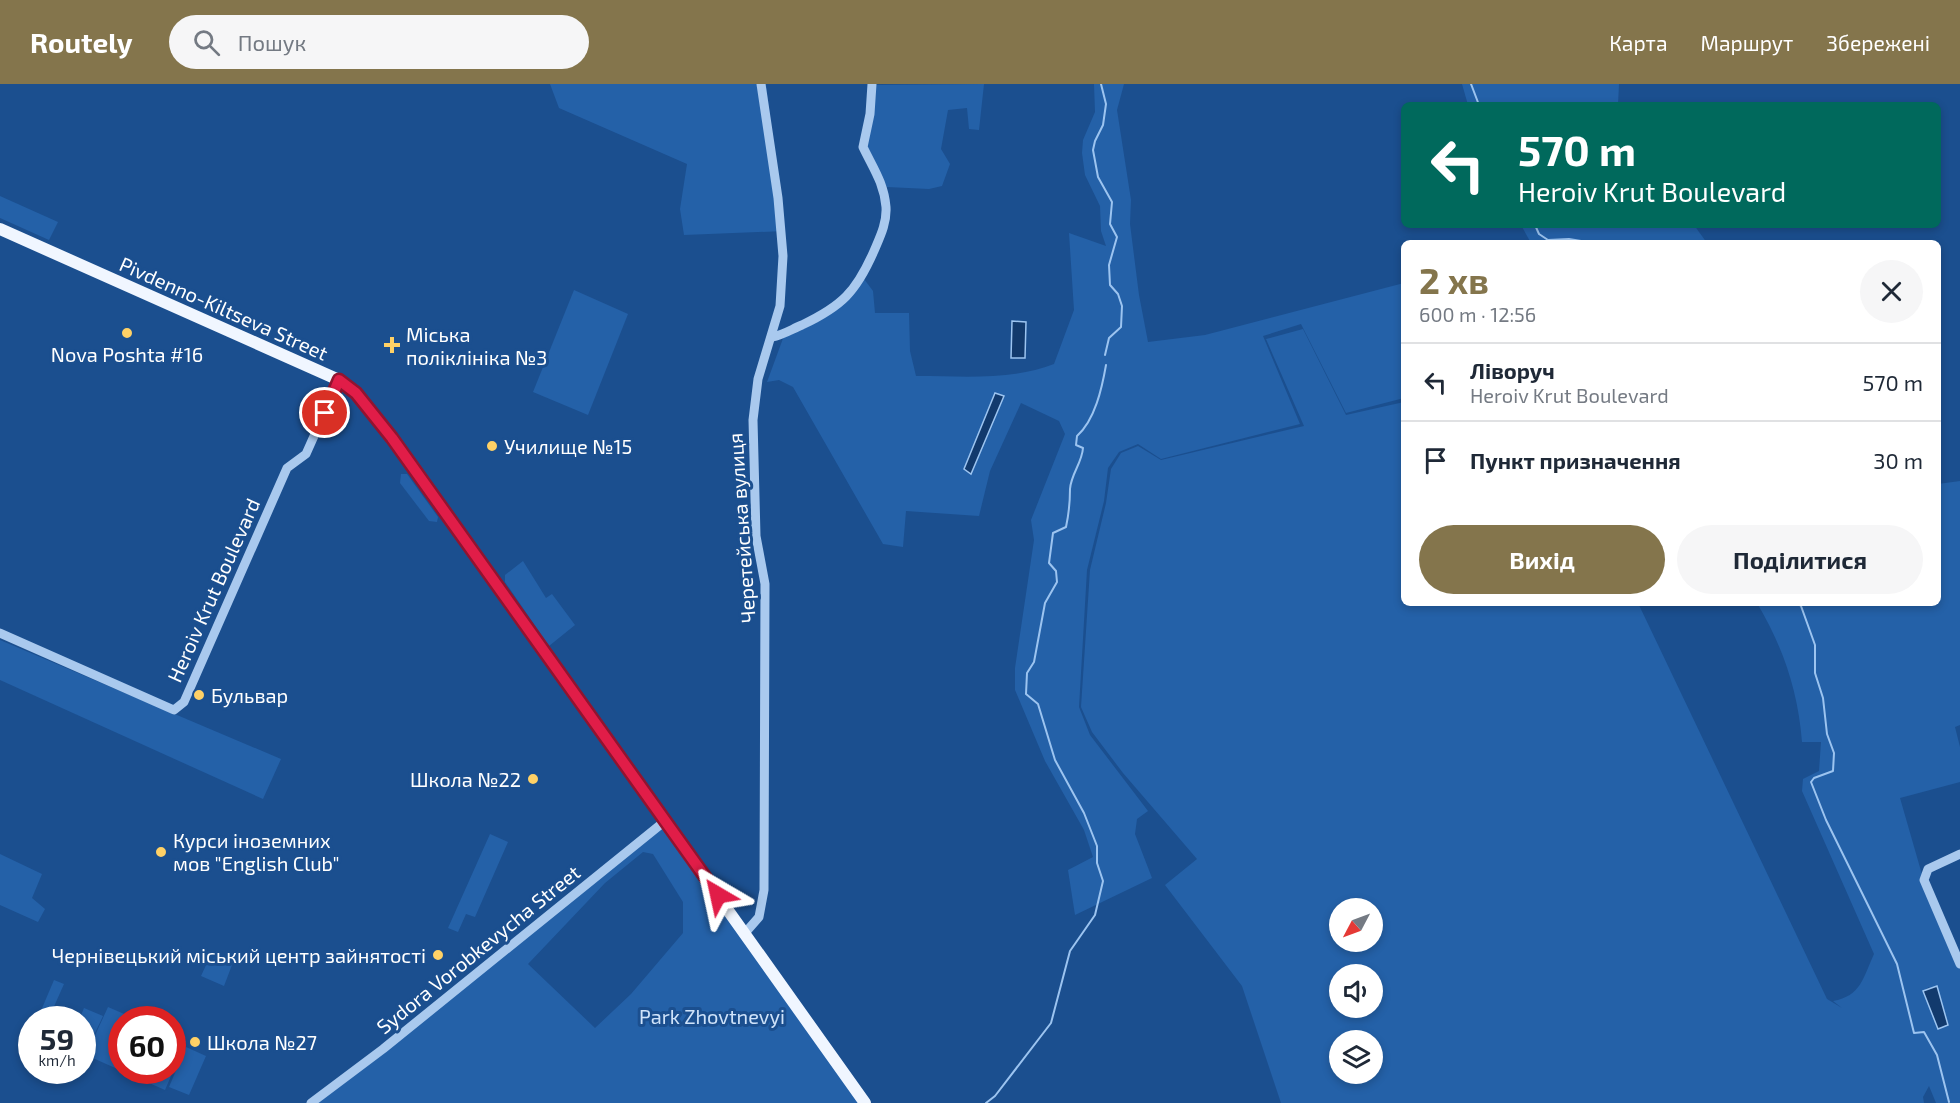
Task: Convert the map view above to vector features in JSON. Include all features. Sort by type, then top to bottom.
[{"type":"main road","name":"Pivdenno-Kiltseva Street","points":[[0,229],[339,380],[356,393],[392,438],[866,1103]]},
{"type":"street","name":"Черетейська вулиця","points":[[745,933],[759,917],[764,890],[765,585],[756,536],[752,430],[756,386],[772,336],[781,296],[783,241],[761,84]]},
{"type":"street","points":[[772,336],[800,326],[840,304],[862,278],[882,234],[886,207],[883,187],[864,147],[872,84]]},
{"type":"street","name":"Heroiv Krut Boulevard","points":[[0,633],[174,710],[184,702],[287,468],[306,454],[339,380]]},
{"type":"street","name":"Sydora Vorobkevycha Street","points":[[311,1103],[383,1049],[665,821]]},
{"type":"street","points":[[1960,854],[1928,869],[1924,880],[1960,965]]},
{"type":"green space","points":[[550,84],[766,84],[784,231],[684,235],[680,209],[687,164],[559,108]]},
{"type":"green space","points":[[984,84],[979,130],[969,129],[967,108],[948,110],[941,149],[950,164],[942,186],[929,189],[887,187],[869,157],[866,142],[874,85]]},
{"type":"green space","points":[[1094,84],[1124,84],[1117,110],[1131,200],[1130,224],[1139,295],[1148,342],[1205,335],[1401,284],[1401,399],[1346,413],[1301,324],[1263,336],[1300,424],[1161,459],[1138,444],[1119,452],[1108,468],[1104,501],[1087,570],[1079,707],[1090,735],[1148,811],[1137,819],[1135,834],[1152,878],[1075,915],[1068,870],[1093,857],[1084,830],[1045,761],[1015,690],[1015,668],[1034,540],[1031,520],[1065,434],[1059,421],[1021,403],[990,471],[979,516],[906,511],[903,547],[883,544],[793,387],[779,380],[767,382],[785,333],[833,310],[861,275],[873,291],[875,313],[909,313],[910,351],[916,376],[1003,375],[1054,364],[1074,310],[1069,233],[1106,246],[1101,231],[1100,206],[1085,175],[1082,153],[1083,140],[1095,112]]},
{"type":"green space","points":[[1462,84],[1619,84],[1618,102],[1467,102]]},
{"type":"green space","points":[[0,196],[58,222],[49,240],[0,218]]},
{"type":"green space","points":[[1523,228],[1696,228],[1705,240],[1529,240]]},
{"type":"green space","points":[[574,290],[628,314],[588,415],[533,392]]},
{"type":"green space","points":[[1303,329],[1346,415],[1401,403],[1401,606],[1639,606],[1827,999],[1842,1008],[1833,1001],[1850,995],[1860,985],[1874,954],[1802,791],[1803,779],[1819,771],[1821,742],[1802,742],[1797,705],[1788,670],[1759,606],[1941,606],[1941,484],[1960,481],[1960,725],[1955,727],[1960,747],[1960,782],[1900,798],[1921,871],[1960,966],[1960,1103],[1936,1103],[1929,1086],[1923,1097],[1924,1103],[1281,1103],[1242,986],[1165,885],[1197,859],[1123,773],[1092,732],[1081,707],[1090,570],[1106,503],[1111,469],[1121,453],[1138,446],[1161,460],[1304,426],[1266,339]],"holes":[[[1929,987],[1948,1025],[1938,1029],[1923,991]]]},
{"type":"green space","points":[[401,474],[407,474],[438,517],[437,522],[429,521],[400,483]]},
{"type":"green space","points":[[523,561],[546,598],[552,594],[575,625],[549,646],[505,582],[505,575]]},
{"type":"green space","points":[[0,640],[281,759],[263,799],[0,680]]},
{"type":"green space","name":"Park Zhovtnevyi","points":[[665,822],[865,1103],[311,1103]],"holes":[[[643,852],[653,854],[683,902],[683,933],[631,994],[595,1028],[528,964],[605,883]]]},
{"type":"green space","points":[[490,834],[508,842],[475,917],[466,914],[458,932],[448,928]]},
{"type":"green space","points":[[0,854],[42,874],[32,898],[45,909],[38,922],[0,905]]},
{"type":"green space","points":[[214,957],[232,965],[224,986],[201,976],[207,963],[211,964]]},
{"type":"green space","points":[[54,980],[64,984],[54,1006],[43,1006]]},
{"type":"green space","points":[[108,1007],[108,1065],[96,1059],[96,1033]]},
{"type":"green space","points":[[96,1013],[103,1016],[96,1031]]},
{"type":"green space","points":[[186,1047],[206,1056],[189,1095],[169,1087],[170,1084],[186,1084]]},
{"type":"green space","points":[[151,1084],[168,1084],[165,1090]]},
{"type":"shaded area","points":[[1012,321],[1026,322],[1025,358],[1011,358]]},
{"type":"shaded area","points":[[995,393],[1004,396],[971,474],[964,469]]},
{"type":"shaded area","points":[[1937,986],[1948,1025],[1938,1029],[1923,991]]},
{"type":"waterway","points":[[1101,84],[1106,104],[1103,125],[1093,150],[1098,177],[1112,202],[1110,224],[1117,237],[1109,265],[1110,285],[1118,294],[1122,306],[1121,327],[1109,338],[1105,355]]},
{"type":"waterway","points":[[1471,84],[1478,102]]},
{"type":"waterway","points":[[1536,228],[1539,234],[1548,240]]},
{"type":"waterway","points":[[1548,240],[1575,240]]},
{"type":"waterway","points":[[986,1103],[995,1096],[1051,1023],[1070,951],[1095,915],[1103,881],[1097,863],[1097,846],[1084,813],[1055,760],[1038,704],[1026,694],[1027,673],[1034,662],[1045,603],[1057,582],[1056,571],[1049,563],[1053,533],[1066,527],[1072,478],[1081,459],[1083,448],[1076,445],[1077,436],[1093,413],[1106,365]]},
{"type":"waterway","points":[[1801,606],[1815,645],[1815,673],[1823,698],[1827,734],[1834,753],[1833,771],[1814,778],[1811,782],[1826,820],[1897,964],[1914,1033],[1924,1032],[1937,1055],[1949,1102]]},
{"type":"place","name":"Nova Poshta #16","points":[[127,333]]},
{"type":"place","name":"Міська поліклініка №3","points":[[392,345]]},
{"type":"place","name":"Училище №15","points":[[492,446]]},
{"type":"place","name":"Бульвар","points":[[199,695]]},
{"type":"place","name":"Школа №22","points":[[533,779]]},
{"type":"place","name":"Курси іноземних мов \"English Club\"","points":[[161,852]]},
{"type":"place","name":"Чернівецький міський центр зайнятості","points":[[438,955]]},
{"type":"place","name":"Школа №27","points":[[195,1042]]},
{"type":"route","points":[[325,413],[339,380],[356,393],[392,438],[718,895]]}]
